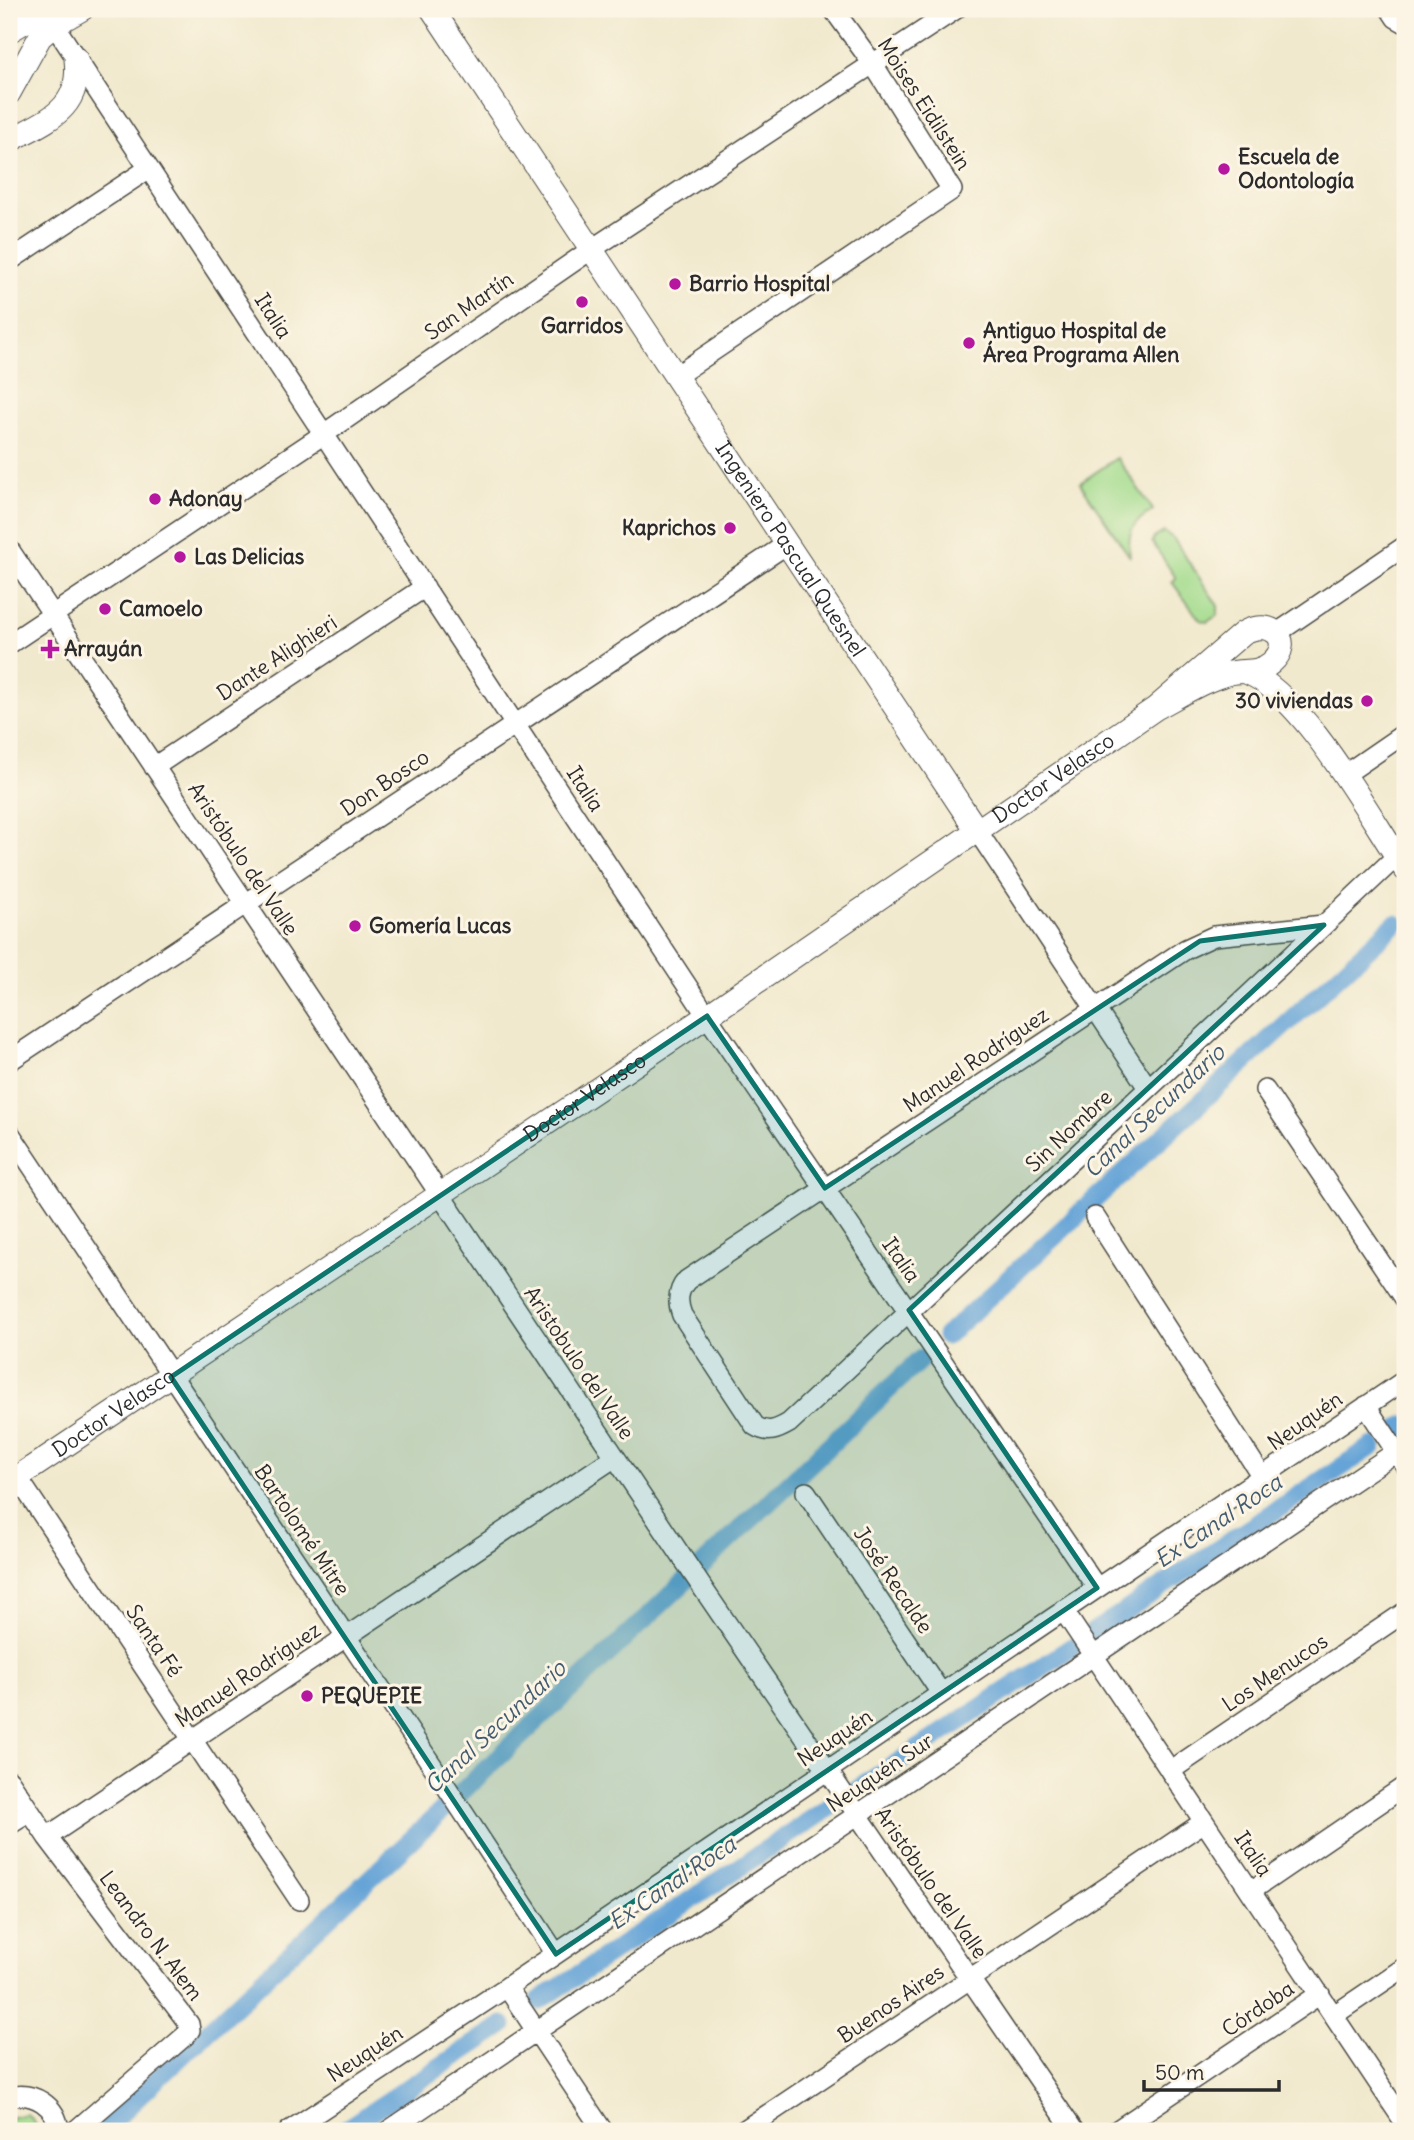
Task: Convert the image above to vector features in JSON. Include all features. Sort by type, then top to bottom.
[{"type":"main road","points":[[9,31],[48,15],[82,9]]},
{"type":"main road","name":"Ingeniero Pascual Quesnel","points":[[432,9],[978,832]]},
{"type":"main road","points":[[9,93],[48,15]]},
{"type":"main road","points":[[9,141],[66,106],[77,78],[76,59]]},
{"type":"main road","name":"Doctor Velasco","points":[[13,1480],[171,1377],[707,1016],[1157,708],[1221,676],[1266,667],[1275,659],[1278,642],[1269,628],[1260,626],[1248,630],[1191,676],[1157,708]]},
{"type":"main road","points":[[1234,641],[1229,651],[1229,661],[1268,685],[1305,722],[1344,775],[1401,862]]},
{"type":"main road","points":[[1278,642],[1281,669],[1305,722]]},
{"type":"street","name":"Moises Eidilstein","points":[[676,376],[952,190],[873,64],[833,9]]},
{"type":"street","name":"San Martín","points":[[9,644],[324,434],[592,249],[956,9]]},
{"type":"street","points":[[1390,9],[1396,18],[1405,23]]},
{"type":"street","name":"Italia","points":[[48,15],[707,1016],[1097,1588]]},
{"type":"street","points":[[9,261],[148,169]]},
{"type":"street","name":"Don Bosco","points":[[9,1061],[787,544]]},
{"type":"street","name":"Doctor Velasco","points":[[1278,642],[1405,546]]},
{"type":"street","name":"Aristóbulo del Valle","points":[[9,549],[440,1195]]},
{"type":"street","name":"Dante Alighieri","points":[[154,766],[425,587]]},
{"type":"street","points":[[1344,775],[1405,733]]},
{"type":"street","name":"Ingeniero Pascual Quesnel","points":[[978,832],[1148,1088]]},
{"type":"street","name":"Sin Nombre","points":[[767,1431],[789,1423],[1324,925],[1401,862]]},
{"type":"street","name":"Manuel Rodríguez","points":[[767,1431],[751,1421],[682,1315],[678,1301],[679,1292],[682,1285],[693,1275],[1186,949],[1207,939],[1227,934],[1324,925]]},
{"type":"street","points":[[1265,1090],[1405,1299]]},
{"type":"street","name":"Bartolomé Mitre","points":[[9,1132],[556,1954]]},
{"type":"street","name":"Aristobulo del Valle","points":[[440,1195],[704,1590]]},
{"type":"street","points":[[1095,1217],[1263,1478]]},
{"type":"street","name":"Neuquén","points":[[289,2131],[507,1987],[1405,1380]]},
{"type":"street","points":[[1366,1406],[1401,1459]]},
{"type":"street","name":"Manuel Rodríguez","points":[[47,1837],[615,1457]]},
{"type":"street","name":"Neuquén Sur","points":[[401,2128],[537,2031],[1094,1656],[1401,1459]]},
{"type":"street","name":"Santa Fé","points":[[13,1480],[299,1900]]},
{"type":"street","name":"José Recalde","points":[[806,1492],[941,1693]]},
{"type":"street","name":"Aristóbulo del Valle","points":[[704,1590],[1074,2131]]},
{"type":"street","name":"Italia","points":[[1063,1610],[1405,2123]]},
{"type":"street","name":"Los Menucos","points":[[1170,1771],[1405,1612]]},
{"type":"street","name":"Leandro N. Alem","points":[[9,1780],[47,1837],[190,2024],[186,2035],[75,2131]]},
{"type":"street","points":[[1251,1891],[1405,1786]]},
{"type":"street","points":[[9,1825],[30,1812]]},
{"type":"street","name":"Buenos Aires","points":[[743,2131],[1204,1822]]},
{"type":"street","points":[[1334,2015],[1405,1967]]},
{"type":"street","points":[[507,1987],[603,2131]]},
{"type":"street","name":"Córdoba","points":[[1116,2131],[1320,1994]]},
{"type":"street","points":[[9,2097],[30,2095],[40,2100],[55,2117],[59,2131]]},
{"type":"highlighted area","points":[[1324,925],[909,1310],[1097,1588],[556,1954],[171,1377],[707,1016],[825,1188],[1200,941]]},
{"type":"green space","points":[[1117,458],[1153,510],[1132,529],[1129,541],[1130,557],[1080,483]]},
{"type":"green space","points":[[1164,532],[1173,538],[1218,606],[1218,615],[1207,622],[1200,620],[1172,582],[1176,578],[1152,542]]},
{"type":"green space","points":[[26,2114],[33,2120],[37,2131],[9,2131],[9,2118]]},
{"type":"waterway","name":"Canal Secundario","points":[[946,1336],[1395,924]]},
{"type":"waterway","name":"Canal Secundario","points":[[102,2131],[921,1359]]},
{"type":"waterway","name":"Ex Canal Roca","points":[[1396,1431],[1405,1425]]},
{"type":"waterway","name":"Ex Canal Roca","points":[[1089,1635],[1373,1446]]},
{"type":"waterway","name":"Ex Canal Roca","points":[[852,1793],[1072,1647]]},
{"type":"waterway","name":"Ex Canal Roca","points":[[539,2001],[833,1805]]},
{"type":"waterway","name":"Ex Canal Roca","points":[[343,2131],[503,2025]]},
{"type":"place","name":"Escuela de Odontología","points":[[1224,169]]},
{"type":"place","name":"Barrio Hospital","points":[[675,284]]},
{"type":"place","name":"Garridos","points":[[582,302]]},
{"type":"place","name":"Antiguo Hospital de Área Programa Allen","points":[[969,343]]},
{"type":"place","name":"Adonay","points":[[155,499]]},
{"type":"place","name":"Kaprichos","points":[[730,528]]},
{"type":"place","name":"Las Delicias","points":[[180,557]]},
{"type":"place","name":"Camoelo","points":[[105,609]]},
{"type":"place","name":"Arrayán","points":[[50,649]]},
{"type":"place","name":"30 viviendas","points":[[1367,701]]},
{"type":"place","name":"Gomería Lucas","points":[[355,926]]},
{"type":"place","name":"PEQUEPIE","points":[[307,1696]]}]
